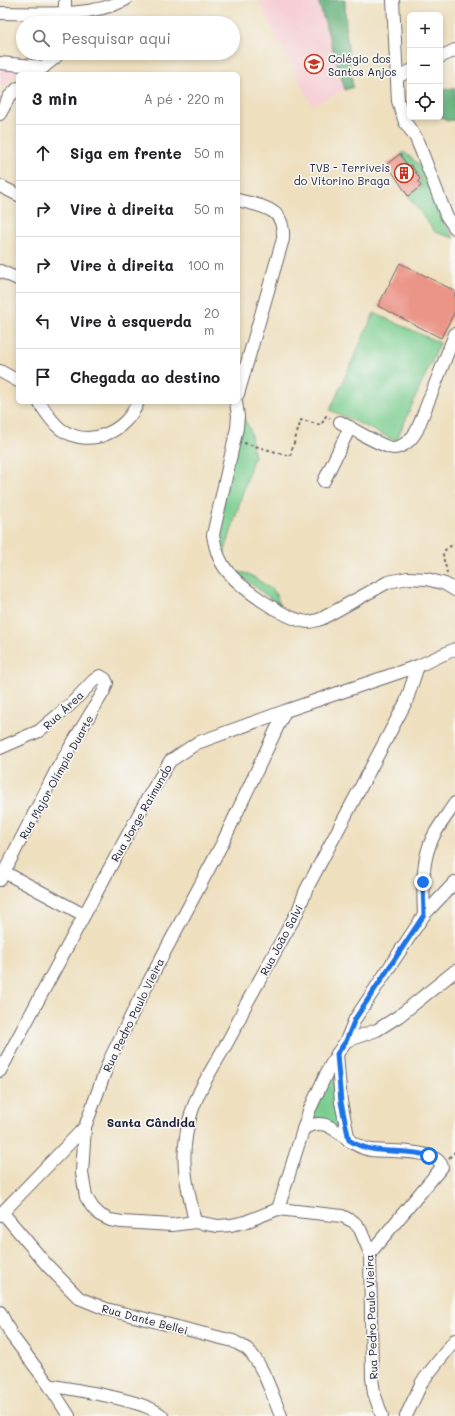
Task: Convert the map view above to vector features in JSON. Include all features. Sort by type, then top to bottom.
[{"type":"street","points":[[65,0],[65,16]]},
{"type":"street","points":[[71,16],[87,11],[106,8],[125,0]]},
{"type":"street","points":[[393,0],[398,101],[405,122],[416,138],[446,215],[455,228]]},
{"type":"street","points":[[0,13],[39,16]]},
{"type":"street","points":[[443,56],[455,50]]},
{"type":"street","points":[[36,72],[52,60]]},
{"type":"street","points":[[0,63],[44,66]]},
{"type":"street","points":[[397,77],[407,72]]},
{"type":"street","points":[[0,114],[9,98],[16,90]]},
{"type":"street","points":[[0,186],[16,194]]},
{"type":"street","points":[[240,201],[274,211],[280,218],[284,228],[283,239],[240,387]]},
{"type":"street","points":[[0,271],[16,278]]},
{"type":"street","points":[[324,481],[345,425],[388,447],[399,447],[409,441],[417,430],[455,334]]},
{"type":"street","points":[[0,371],[16,380]]},
{"type":"street","points":[[40,404],[62,430],[73,435],[90,439],[110,433],[122,425],[137,404]]},
{"type":"street","points":[[236,404],[238,428],[213,535],[215,547],[228,572],[247,589],[284,614],[309,622],[321,620],[388,582],[408,578],[427,578],[450,587]]},
{"type":"street","name":"Rua Jorge Raimundo","points":[[0,1071],[147,799],[170,762],[198,743],[285,710],[418,666],[455,649]]},
{"type":"street","name":"Rua João Salvi","points":[[195,1222],[186,1176],[185,1144],[191,1115],[201,1089],[238,1024],[244,1008],[298,911],[306,890],[406,702],[418,666]]},
{"type":"street","name":"Rua Área","points":[[0,748],[39,732],[100,676]]},
{"type":"street","name":"Rua Major Olímpio Duarte","points":[[2,876],[57,769],[104,691],[107,683],[105,679],[100,676]]},
{"type":"street","name":"Rua Pedro Paulo Vieira","points":[[285,710],[222,844],[108,1061],[85,1127],[82,1173],[86,1197],[93,1208],[100,1215],[110,1220],[172,1225],[195,1222],[218,1226],[245,1222],[278,1209],[342,1216],[354,1222],[360,1229],[370,1253],[372,1378],[374,1393],[382,1416]]},
{"type":"street","points":[[424,915],[423,882],[426,859],[433,837],[455,803]]},
{"type":"street","points":[[2,876],[84,915]]},
{"type":"street","points":[[278,1209],[309,1111],[328,1070],[346,1041],[355,1019],[424,915],[455,882]]},
{"type":"street","points":[[346,1041],[377,1030],[399,1016],[455,971]]},
{"type":"street","points":[[337,1054],[341,1102],[349,1140]]},
{"type":"street","points":[[303,1129],[310,1124],[321,1123],[332,1128],[357,1146],[369,1150],[419,1153],[433,1158],[441,1163],[442,1167],[370,1253]]},
{"type":"street","points":[[1,1214],[85,1127]]},
{"type":"street","name":"Rua Dante Bellei","points":[[1,1214],[79,1298],[106,1310],[233,1341],[246,1348],[260,1367],[281,1416]]},
{"type":"street","points":[[0,1312],[12,1336],[50,1385],[69,1416]]},
{"type":"street","points":[[406,1416],[422,1382],[455,1340]]},
{"type":"street","points":[[50,1385],[119,1398],[155,1410],[162,1416]]},
{"type":"path","points":[[235,440],[290,456],[301,420],[321,426],[326,416],[345,425]]},
{"type":"path","points":[[450,587],[447,581],[447,567],[443,559],[443,553],[447,547],[455,544]]},
{"type":"shaded area","name":"Colégio dos Santos Anjos","points":[[258,0],[318,0],[345,90],[312,105]]},
{"type":"shaded area","points":[[16,55],[16,60],[35,60],[19,72],[16,72],[16,75],[0,87],[0,58]]},
{"type":"green space","points":[[318,0],[345,0],[346,30],[353,87],[345,90]]},
{"type":"green space","points":[[451,88],[455,89],[455,120],[446,121],[443,117],[443,90]]},
{"type":"green space","points":[[404,152],[422,167],[442,219],[454,238],[435,232],[408,196],[422,186],[419,181],[421,179],[411,164],[408,165],[401,154]]},
{"type":"green space","points":[[374,313],[440,343],[396,441],[330,410]]},
{"type":"green space","points":[[238,409],[250,429],[254,456],[222,561],[216,520]]},
{"type":"green space","points":[[234,571],[249,574],[274,591],[281,606]]},
{"type":"green space","points":[[332,1067],[341,1128],[309,1118]]},
{"type":"building","name":"TVB - Terríveis do Vitorino Braga","points":[[400,154],[408,166],[411,165],[420,179],[418,181],[421,186],[408,196],[387,164]]},
{"type":"building","points":[[400,263],[455,291],[455,311],[441,338],[378,306]]},
{"type":"place","name":"Colégio dos Santos Anjos","points":[[314,64]]},
{"type":"place","name":"TVB - Terríveis do Vitorino Braga","points":[[404,173]]},
{"type":"district","name":"Santa Cândida","points":[[151,1122]]},
{"type":"route","points":[[423,882],[424,915],[355,1019],[346,1041],[337,1054],[338,1079],[343,1119],[349,1140],[357,1146],[369,1150],[419,1153],[429,1156]]}]
